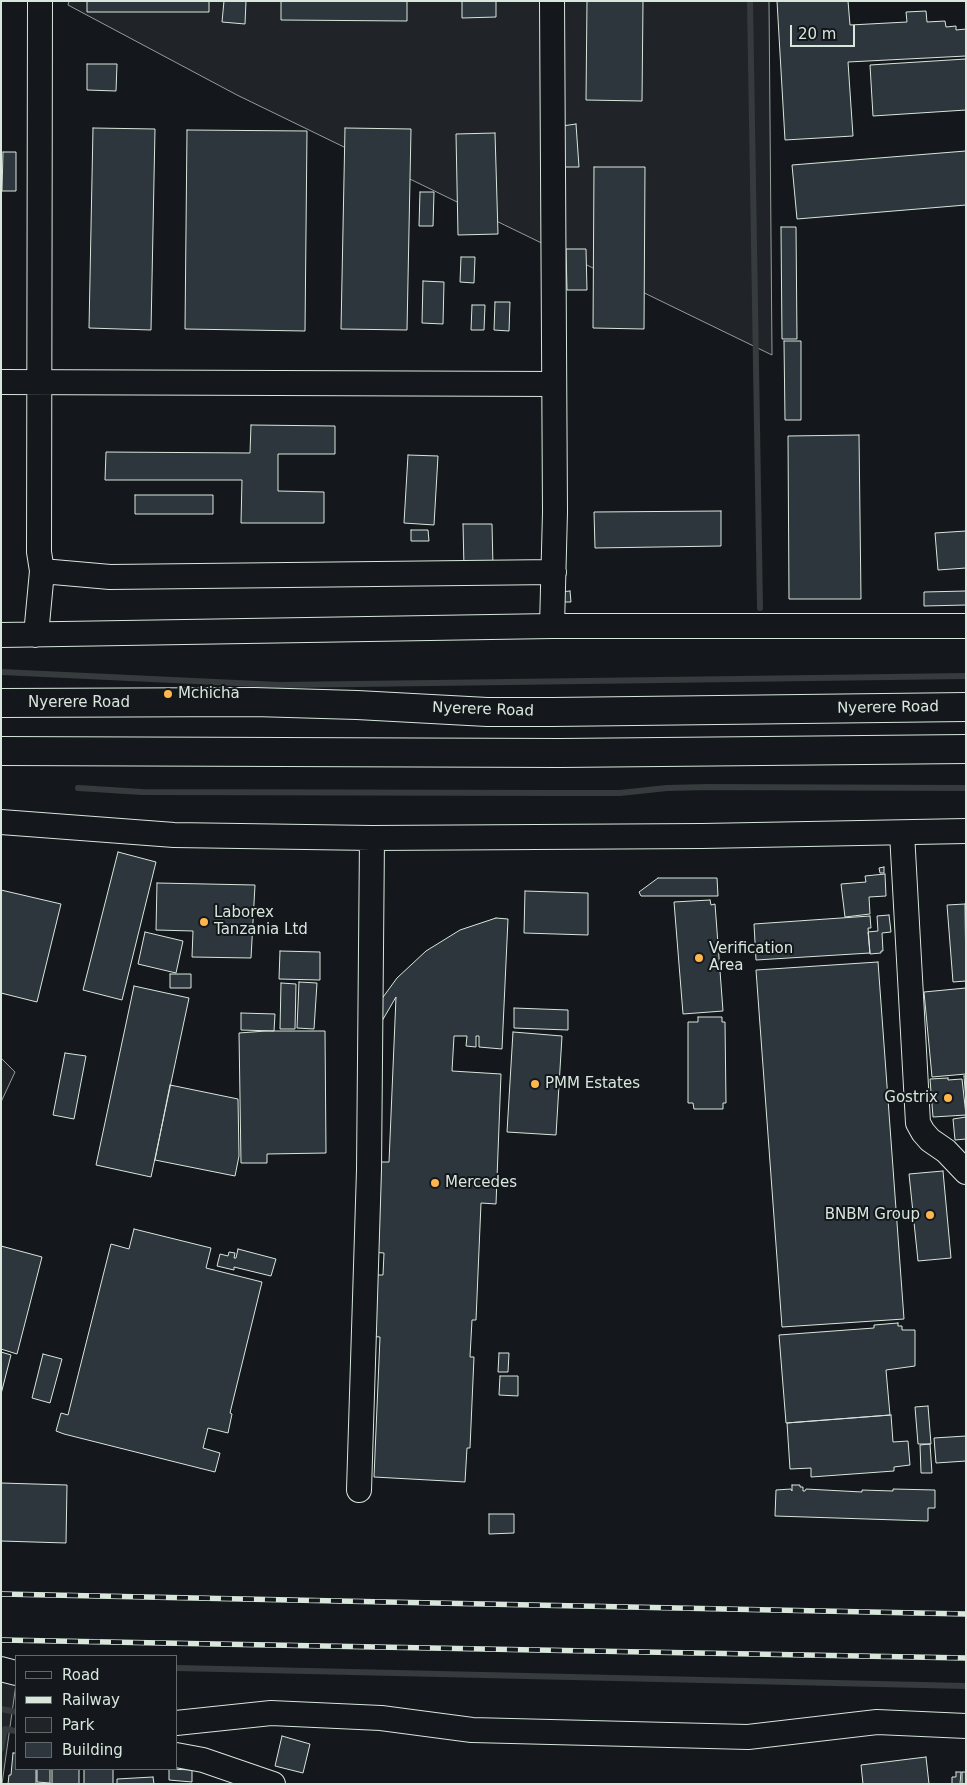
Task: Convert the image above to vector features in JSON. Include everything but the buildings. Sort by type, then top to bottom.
[{"type":"highway","name":"Nyerere Road","points":[[1,703],[254,702],[486,712],[966,707]]},
{"type":"highway","points":[[1,751],[560,753],[966,749]]},
{"type":"street","points":[[36,635],[42,571],[39,552],[40,1]]},
{"type":"street","points":[[552,1],[555,512],[552,626]]},
{"type":"street","points":[[1,382],[553,384]]},
{"type":"street","points":[[42,571],[110,577],[554,572]]},
{"type":"street","points":[[1,634],[36,635],[552,626],[966,626]]},
{"type":"street","points":[[1,822],[174,836],[372,838],[902,834],[966,831]]},
{"type":"street","points":[[902,834],[918,1123],[930,1140],[946,1151],[966,1172]]},
{"type":"street","points":[[359,1490],[369,1170],[372,838]]},
{"type":"street","points":[[1,1670],[15,1673]]},
{"type":"street","points":[[178,1723],[271,1713],[381,1718],[472,1730],[748,1737],[877,1722],[966,1726]]},
{"type":"street","points":[[178,1754],[203,1760],[238,1778],[273,1784]]},
{"type":"green space","points":[[69,1],[769,1],[772,355],[237,95],[68,5]]},
{"type":"green space","points":[[1,1058],[15,1072],[1,1102]]},
{"type":"green space","points":[[1,1663],[15,1683],[15,1691],[1,1784]]},
{"type":"waterway","points":[[750,1],[760,608]]},
{"type":"waterway","points":[[1,672],[280,685],[966,676]]},
{"type":"waterway","points":[[78,788],[142,792],[556,793],[620,793],[667,788],[708,787],[966,788]]},
{"type":"waterway","points":[[178,1668],[966,1686]]},
{"type":"waterway","points":[[1,1709],[15,1712]]},
{"type":"waterway","points":[[1,1749],[5,1729],[15,1731]]},
{"type":"railway","points":[[1,1594],[966,1614]]},
{"type":"railway","points":[[1,1640],[966,1658]]},
{"type":"place","name":"Mchicha","points":[[168,694]]},
{"type":"place","name":"Laborex Tanzania Ltd","points":[[204,922]]},
{"type":"place","name":"Verification Area","points":[[699,958]]},
{"type":"place","name":"PMM Estates","points":[[535,1084]]},
{"type":"place","name":"Gostrix","points":[[948,1098]]},
{"type":"place","name":"Mercedes","points":[[435,1183]]},
{"type":"place","name":"BNBM Group","points":[[930,1215]]}]
